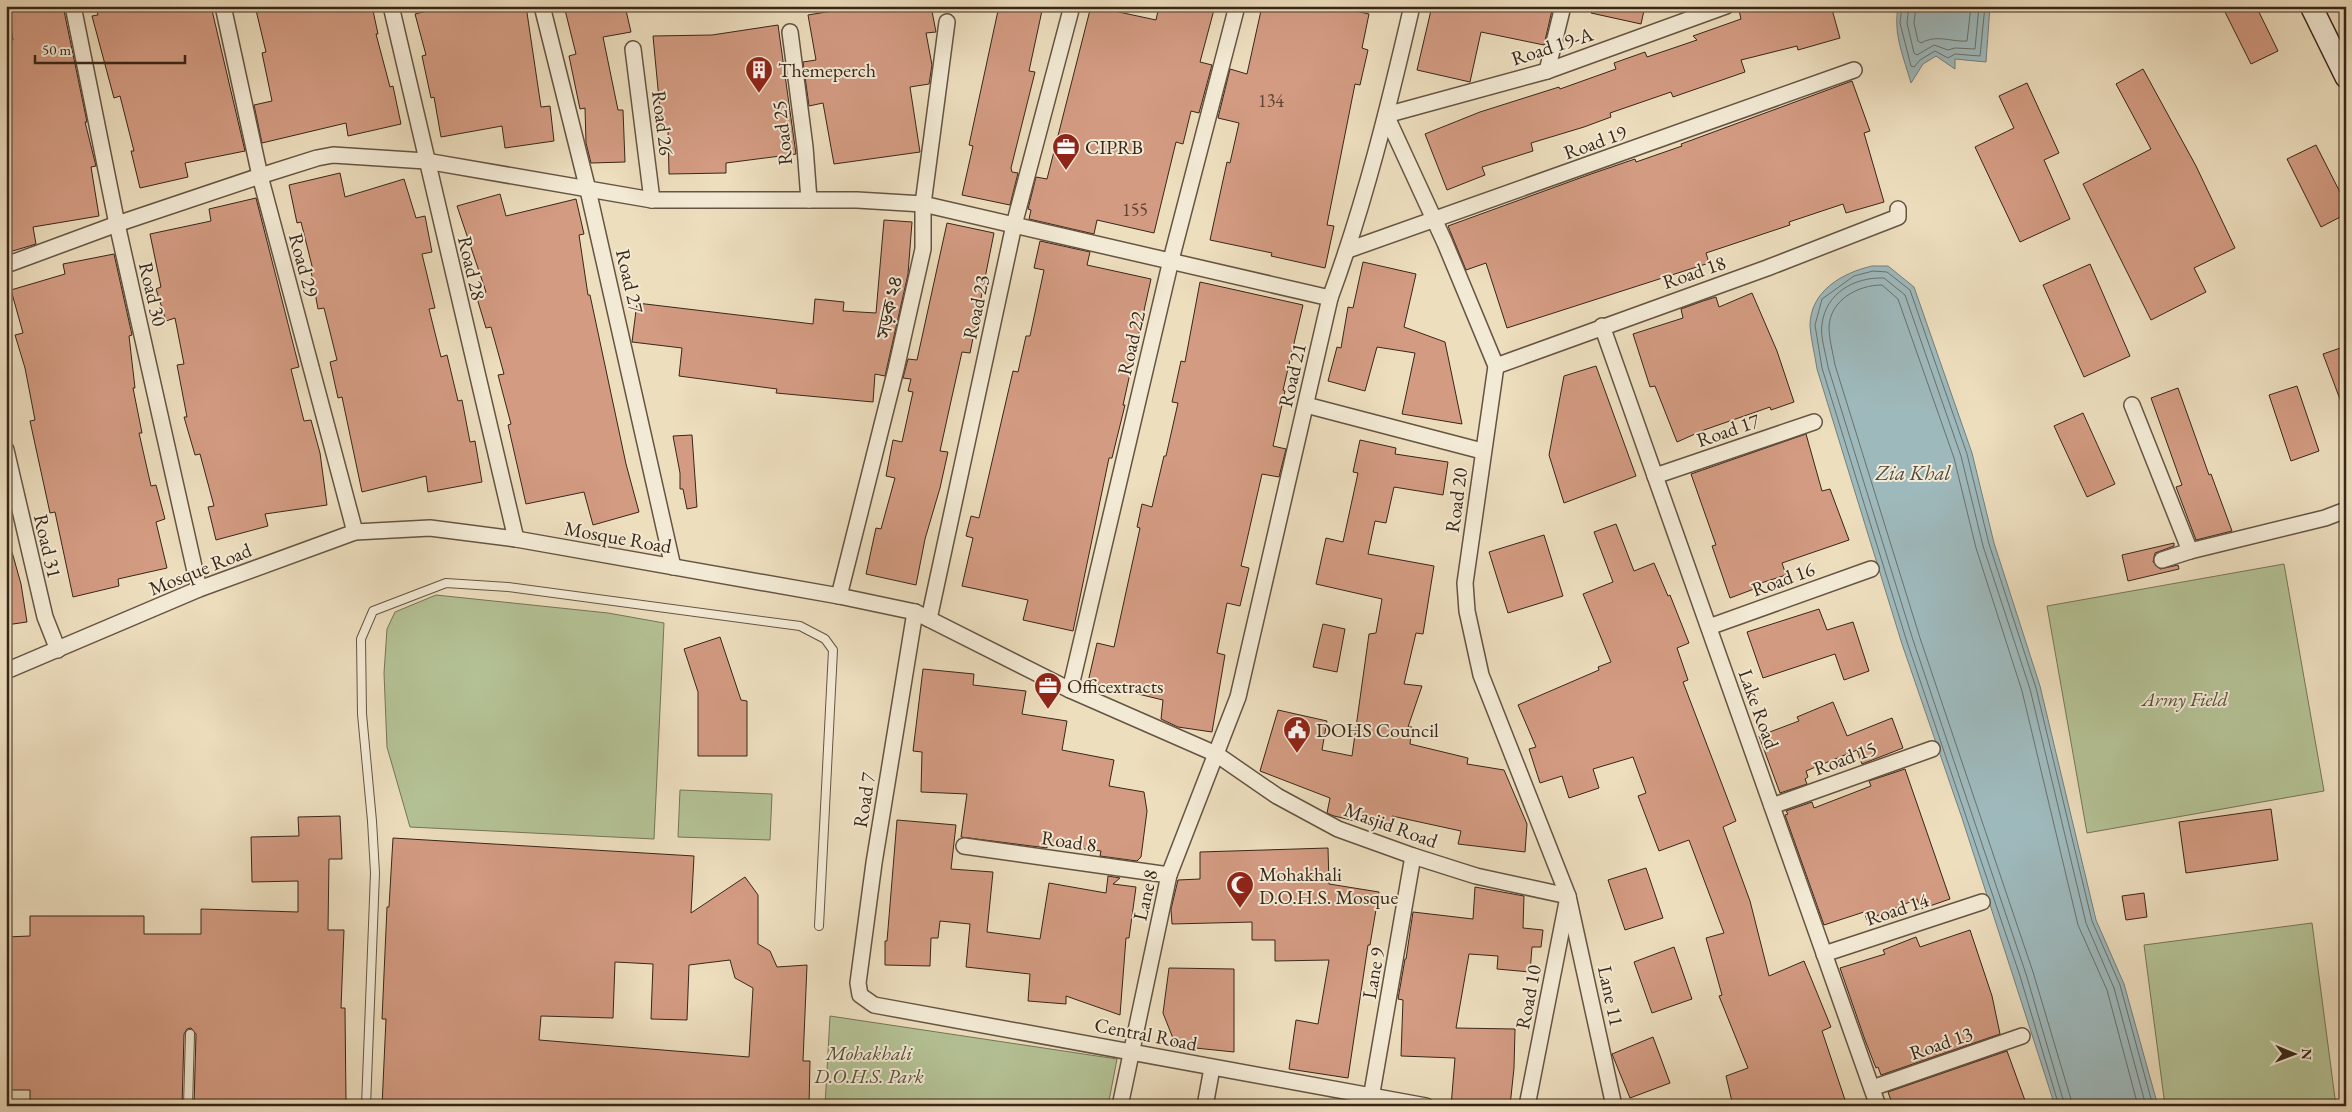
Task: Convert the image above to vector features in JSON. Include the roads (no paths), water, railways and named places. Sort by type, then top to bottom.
[{"type":"street","name":"Road 30","points":[[73,6],[117,224],[199,589]]},
{"type":"street","name":"Road 29","points":[[223,6],[260,176],[355,532]]},
{"type":"street","name":"Road 28","points":[[391,6],[516,539]]},
{"type":"street","name":"Road 27","points":[[542,6],[588,190],[673,566]]},
{"type":"street","name":"Road 23","points":[[929,619],[1014,224],[1072,6]]},
{"type":"street","name":"Road 22","points":[[1070,690],[1171,260],[1237,6]]},
{"type":"street","name":"Road 21","points":[[1216,754],[1238,697],[1330,298],[1348,250],[1386,116],[1412,6]]},
{"type":"street","points":[[1548,71],[1564,6]]},
{"type":"street","points":[[2311,6],[2346,77]]},
{"type":"street","name":"Road 19-A","points":[[1386,116],[1548,71],[1725,7]]},
{"type":"street","name":"সড়ক ২৪","points":[[839,596],[896,369],[923,249],[924,204],[947,22]]},
{"type":"street","name":"Road 25","points":[[790,32],[805,147],[809,200]]},
{"type":"street","name":"Road 26","points":[[634,49],[652,200]]},
{"type":"street","name":"Road 19","points":[[1348,250],[1854,70]]},
{"type":"street","points":[[1386,116],[1434,220],[1496,366]]},
{"type":"street","points":[[6,265],[117,224],[260,176],[317,158],[333,155],[426,161],[652,200],[809,200],[924,204],[1330,298]]},
{"type":"street","name":"Road 18","points":[[1496,366],[1602,326],[1767,268],[1898,217],[1898,209]]},
{"type":"street","name":"Lake Road","points":[[1602,326],[1878,1106]]},
{"type":"street","name":"Road 20","points":[[1496,366],[1482,451],[1465,583],[1467,611],[1481,674],[1568,896]]},
{"type":"street","points":[[1306,405],[1482,451]]},
{"type":"street","points":[[2132,406],[2190,550]]},
{"type":"street","name":"Road 17","points":[[1655,476],[1814,422]]},
{"type":"street","name":"Road 31","points":[[6,450],[45,617],[58,650]]},
{"type":"street","points":[[2162,560],[2190,550],[2325,518],[2346,510]]},
{"type":"street","name":"Mosque Road","points":[[6,671],[199,589],[355,532],[430,528],[516,539],[673,566],[839,596],[915,612],[1070,690],[1216,754]]},
{"type":"street","name":"Road 16","points":[[1708,627],[1871,569]]},
{"type":"street","name":"Road 7","points":[[860,995],[858,984],[874,863],[915,612]]},
{"type":"street","name":"Road 15","points":[[1772,806],[1932,749]]},
{"type":"street","name":"Masjid Road","points":[[1216,754],[1277,796],[1338,829],[1476,876],[1568,896]]},
{"type":"street","name":"Lane 8","points":[[1120,1106],[1169,874],[1216,754]]},
{"type":"street","name":"Road 8","points":[[964,846],[1169,874]]},
{"type":"street","name":"Lane 9","points":[[1371,1101],[1413,856]]},
{"type":"street","name":"Road 10","points":[[1527,1106],[1568,896]]},
{"type":"street","name":"Lane 11","points":[[1568,896],[1614,1106]]},
{"type":"street","name":"Road 14","points":[[1824,954],[1982,902]]},
{"type":"street","name":"Central Road","points":[[860,995],[874,1004],[1132,1051],[1371,1101],[1426,1106]]},
{"type":"street","name":"Road 13","points":[[1872,1088],[2022,1036]]},
{"type":"street","points":[[1205,1106],[1212,1068]]},
{"type":"lane","points":[[366,1106],[374,873],[372,821],[362,714],[361,639],[373,611],[446,583],[508,587],[800,626],[825,639],[833,650],[819,926]]},
{"type":"lane","points":[[188,1106],[190,1034]]},
{"type":"water","points":[[1895,6],[1990,6],[1986,62],[1955,59],[1955,69],[1936,56],[1923,64],[1911,83],[1898,37],[1898,8]]},
{"type":"water","name":"Zia Khal","points":[[1872,266],[1888,266],[1914,287],[1972,453],[1994,543],[2040,686],[2096,920],[2124,984],[2158,1106],[2055,1106],[1962,818],[1902,644],[1817,369],[1810,326],[1811,314],[1815,303],[1822,293],[1839,279],[1850,273]]},
{"type":"place","name":"Themeperch","points":[[759,94]]},
{"type":"place","name":"CIPRB","points":[[1066,171]]},
{"type":"place","name":"Officextracts","points":[[1048,710]]},
{"type":"place","name":"DOHS Council","points":[[1297,754]]},
{"type":"place","name":"Mohakhali D.O.H.S. Mosque","points":[[1240,909]]},
{"type":"park label","name":"Army Field","points":[[2185,699]]},
{"type":"park label","name":"Mohakhali D.O.H.S. Park","points":[[869,1064]]}]
